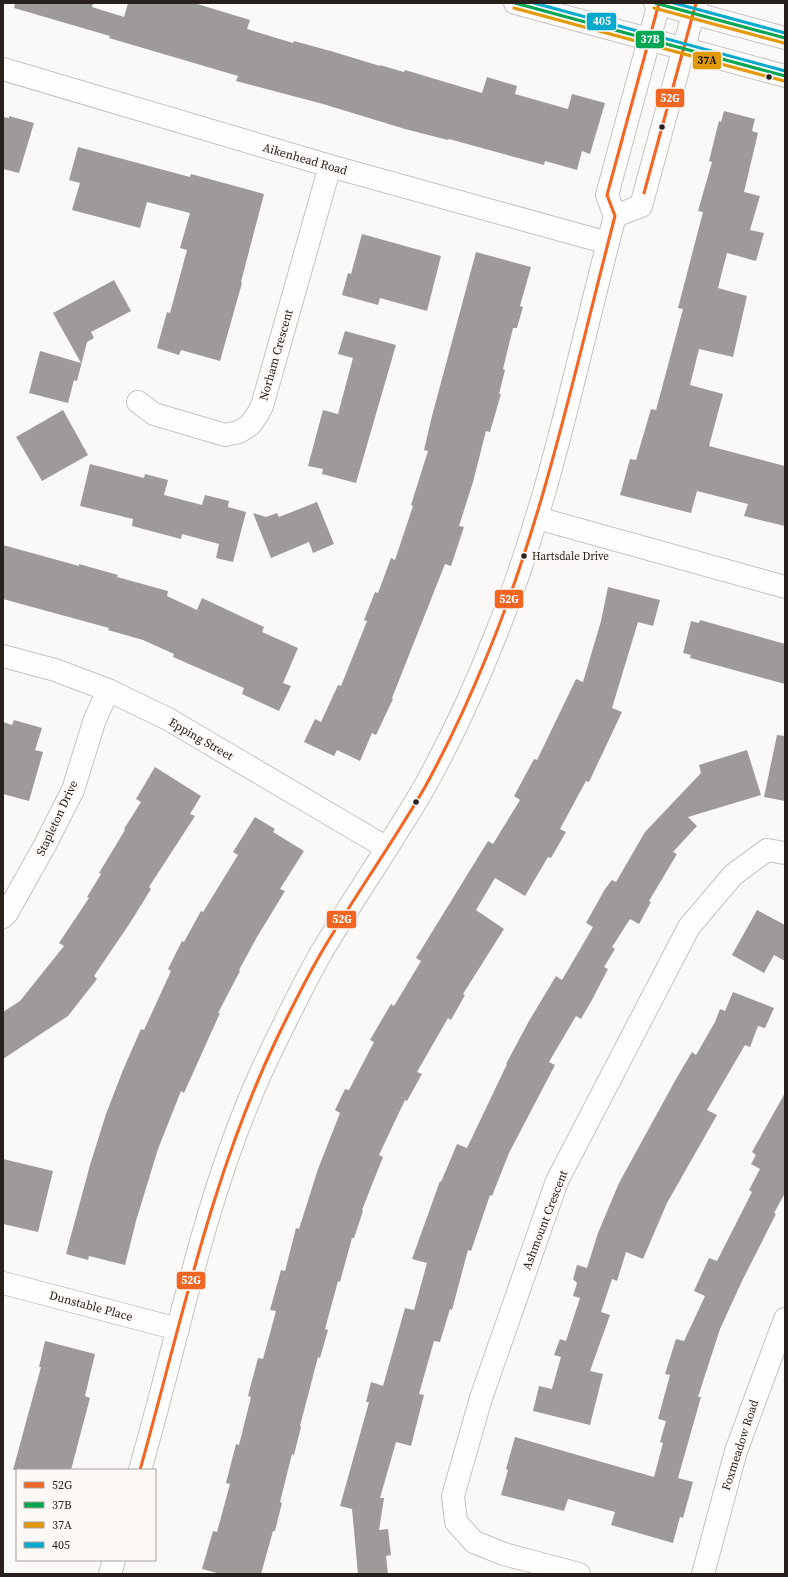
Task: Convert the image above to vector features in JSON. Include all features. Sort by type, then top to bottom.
[{"type":"street","points":[[515,3],[785,76]]},
{"type":"street","points":[[140,1469],[217,1188],[262,1071],[321,953],[425,786],[461,718],[520,571],[559,440],[615,216],[607,195],[657,3],[695,8],[785,38]]},
{"type":"street","points":[[615,216],[641,206],[695,8]]},
{"type":"street","name":"Aikenhead Road","points":[[3,69],[330,166],[608,244]]},
{"type":"street","name":"Norham Crescent","points":[[138,402],[154,414],[225,435],[239,432],[250,425],[262,406],[330,166]]},
{"type":"street","points":[[537,518],[785,586]]},
{"type":"street","name":"Epping Street","points":[[3,656],[55,670],[108,690],[168,720],[387,848]]},
{"type":"street","name":"Stapleton Drive","points":[[3,917],[7,913],[45,845],[73,790],[94,722],[108,690]]},
{"type":"street","name":"Ashmount Crescent","points":[[579,1574],[504,1554],[474,1542],[456,1522],[453,1496],[478,1406],[557,1181],[689,927],[733,875],[767,850],[785,853]]},
{"type":"street","name":"Dunstable Place","points":[[3,1283],[178,1329]]},
{"type":"street","name":"Foxmeadow Road","points":[[704,1574],[736,1451],[785,1319]]},
{"type":"street","points":[[110,1574],[114,1561]]},
{"type":"building","points":[[15,3],[93,3],[92,7],[124,17],[128,3],[194,3],[250,20],[247,29],[380,66],[404,72],[405,70],[482,93],[487,77],[517,86],[515,94],[568,109],[572,94],[605,103],[590,154],[582,151],[577,170],[545,161],[544,165],[449,139],[405,129],[323,104],[236,81],[238,76],[14,8]]},
{"type":"building","points":[[724,111],[755,119],[752,131],[758,133],[744,192],[760,196],[750,230],[764,233],[756,261],[727,253],[718,288],[747,296],[733,357],[699,349],[690,385],[723,394],[709,446],[785,466],[785,526],[744,516],[748,504],[697,491],[691,513],[620,495],[630,459],[636,460],[651,409],[656,410],[683,309],[678,308],[703,212],[698,211],[712,162],[709,161],[719,121],[721,122]]},
{"type":"building","points":[[9,116],[34,123],[19,173],[3,169],[3,117],[9,118]]},
{"type":"building","points":[[78,147],[190,177],[191,174],[264,194],[241,282],[242,283],[220,361],[181,350],[179,355],[157,348],[167,312],[170,313],[187,250],[180,248],[190,213],[147,202],[140,228],[72,210],[80,183],[69,180]]},
{"type":"building","points":[[362,234],[441,256],[427,311],[380,298],[378,305],[342,295],[348,273],[351,274]]},
{"type":"building","points":[[476,252],[531,267],[520,306],[523,307],[517,328],[513,328],[503,369],[505,370],[499,394],[501,394],[490,432],[486,431],[473,482],[459,526],[464,527],[451,566],[445,564],[392,698],[393,699],[376,735],[372,733],[360,761],[337,750],[334,756],[304,742],[315,719],[321,722],[338,685],[341,686],[367,621],[364,620],[375,592],[378,593],[391,558],[395,560],[413,506],[411,505],[428,451],[424,450],[432,416]]},
{"type":"building","points":[[114,280],[131,311],[91,332],[94,338],[87,342],[77,381],[74,380],[68,403],[29,393],[40,351],[81,363],[53,313]]},
{"type":"building","points":[[345,331],[396,345],[356,483],[322,474],[323,469],[308,466],[323,410],[338,414],[353,358],[338,354]]},
{"type":"building","points":[[63,410],[88,455],[42,481],[16,437]]},
{"type":"building","points":[[90,464],[144,478],[145,474],[168,480],[164,495],[202,505],[205,495],[229,501],[228,507],[246,512],[233,562],[216,558],[219,544],[182,534],[181,539],[132,526],[133,519],[80,506]]},
{"type":"building","points":[[317,502],[334,544],[313,553],[309,542],[271,558],[253,513],[266,517],[277,513],[279,517]]},
{"type":"building","points":[[3,545],[79,566],[79,564],[118,575],[117,577],[168,591],[167,596],[197,610],[202,598],[264,627],[262,632],[298,648],[283,683],[291,686],[279,711],[242,694],[244,688],[173,657],[174,654],[143,640],[108,630],[109,628],[3,599]]},
{"type":"building","points":[[608,587],[660,600],[653,626],[638,622],[612,708],[622,712],[589,782],[586,781],[560,829],[566,832],[551,858],[548,857],[525,896],[495,878],[476,910],[504,929],[463,994],[465,995],[451,1020],[448,1018],[417,1072],[422,1074],[407,1101],[405,1100],[379,1155],[383,1157],[362,1210],[363,1211],[354,1238],[352,1238],[340,1282],[338,1281],[325,1329],[328,1330],[320,1358],[318,1357],[294,1455],[292,1454],[280,1502],[282,1503],[275,1531],[273,1531],[261,1574],[221,1574],[202,1569],[213,1531],[217,1532],[230,1484],[226,1483],[236,1444],[239,1445],[251,1397],[248,1396],[258,1358],[263,1359],[276,1311],[270,1310],[281,1270],[285,1271],[296,1228],[299,1229],[318,1169],[340,1113],[335,1110],[345,1089],[349,1090],[374,1042],[370,1040],[391,1004],[394,1006],[421,961],[416,958],[488,841],[493,844],[520,800],[514,796],[534,759],[537,760],[576,679],[583,682],[601,621]]},
{"type":"building","points":[[700,620],[785,644],[785,684],[690,658],[691,655],[683,653],[691,621],[699,623]]},
{"type":"building","points":[[14,720],[42,728],[35,750],[43,752],[29,801],[3,794],[3,722],[12,725]]},
{"type":"building","points":[[777,735],[785,736],[785,801],[764,797]]},
{"type":"building","points":[[747,750],[761,795],[688,817],[697,826],[673,852],[677,854],[649,901],[651,902],[639,924],[630,919],[612,947],[615,949],[604,967],[608,969],[593,998],[581,1019],[576,1016],[549,1062],[555,1065],[509,1153],[492,1196],[490,1195],[471,1251],[468,1250],[452,1310],[450,1309],[440,1342],[434,1341],[419,1394],[424,1395],[411,1446],[396,1442],[380,1498],[384,1498],[379,1530],[388,1529],[391,1555],[386,1556],[388,1574],[358,1574],[352,1509],[340,1506],[369,1402],[366,1402],[371,1382],[383,1386],[405,1308],[414,1310],[427,1263],[412,1259],[440,1181],[441,1182],[457,1144],[467,1148],[506,1064],[529,1021],[556,976],[562,980],[593,927],[586,923],[605,889],[612,880],[616,882],[645,832],[701,773],[699,765]]},
{"type":"building","points":[[155,767],[201,796],[190,814],[195,816],[149,887],[151,889],[130,923],[94,976],[97,979],[68,1016],[3,1059],[3,1012],[20,1001],[64,946],[59,943],[89,898],[87,897],[101,874],[99,873],[141,802],[136,799]]},
{"type":"building","points":[[255,817],[275,829],[273,832],[304,851],[280,889],[285,891],[239,970],[240,971],[218,1013],[220,1013],[184,1093],[181,1091],[158,1149],[136,1221],[125,1265],[89,1256],[88,1260],[66,1254],[90,1165],[106,1114],[123,1070],[141,1029],[144,1030],[171,971],[168,969],[182,941],[184,942],[201,911],[203,912],[238,855],[233,852]]},
{"type":"building","points":[[757,910],[785,925],[785,961],[774,955],[764,973],[732,955]]},
{"type":"building","points":[[733,992],[774,1008],[765,1028],[758,1026],[750,1047],[745,1045],[707,1110],[717,1115],[667,1203],[643,1259],[626,1252],[617,1281],[612,1279],[601,1312],[610,1315],[590,1371],[603,1374],[590,1425],[533,1411],[539,1386],[552,1389],[561,1357],[554,1355],[560,1339],[566,1341],[580,1298],[573,1296],[577,1283],[573,1279],[577,1265],[587,1268],[598,1233],[619,1183],[692,1052],[696,1055],[715,1022],[720,1009],[725,1011]]},
{"type":"building","points":[[785,1093],[785,1193],[774,1213],[776,1214],[743,1279],[720,1329],[698,1397],[701,1397],[678,1478],[693,1482],[683,1518],[680,1517],[673,1543],[611,1525],[615,1512],[568,1499],[564,1511],[501,1495],[508,1470],[506,1469],[515,1437],[654,1477],[663,1443],[660,1442],[666,1421],[658,1419],[670,1375],[665,1374],[676,1339],[684,1341],[705,1296],[694,1291],[709,1258],[717,1261],[752,1192],[749,1190],[760,1169],[751,1164],[756,1155],[752,1152]]},
{"type":"building","points":[[3,1159],[53,1171],[38,1232],[3,1224]]},
{"type":"building","points":[[45,1341],[95,1354],[85,1396],[90,1398],[71,1469],[13,1470],[41,1367],[39,1367]]},
{"type":"transit line","name":"37B","points":[[515,3],[785,76]]},
{"type":"transit line","name":"405","points":[[534,3],[785,71]]},
{"type":"transit line","name":"37B","points":[[655,3],[785,38]]},
{"type":"transit line","name":"52G","points":[[140,1469],[215,1197],[254,1090],[282,1027],[321,953],[425,787],[450,739],[486,658],[507,604],[526,550],[573,384],[615,216],[607,195],[659,3]]},
{"type":"transit line","name":"405","points":[[674,3],[785,33]]},
{"type":"transit line","name":"52G","points":[[644,193],[696,3]]},
{"type":"transit line","name":"37A","points":[[514,8],[784,81]]},
{"type":"transit line","name":"37A","points":[[654,8],[784,43]]},
{"type":"place","name":"Hartsdale Drive","points":[[524,556]]}]
